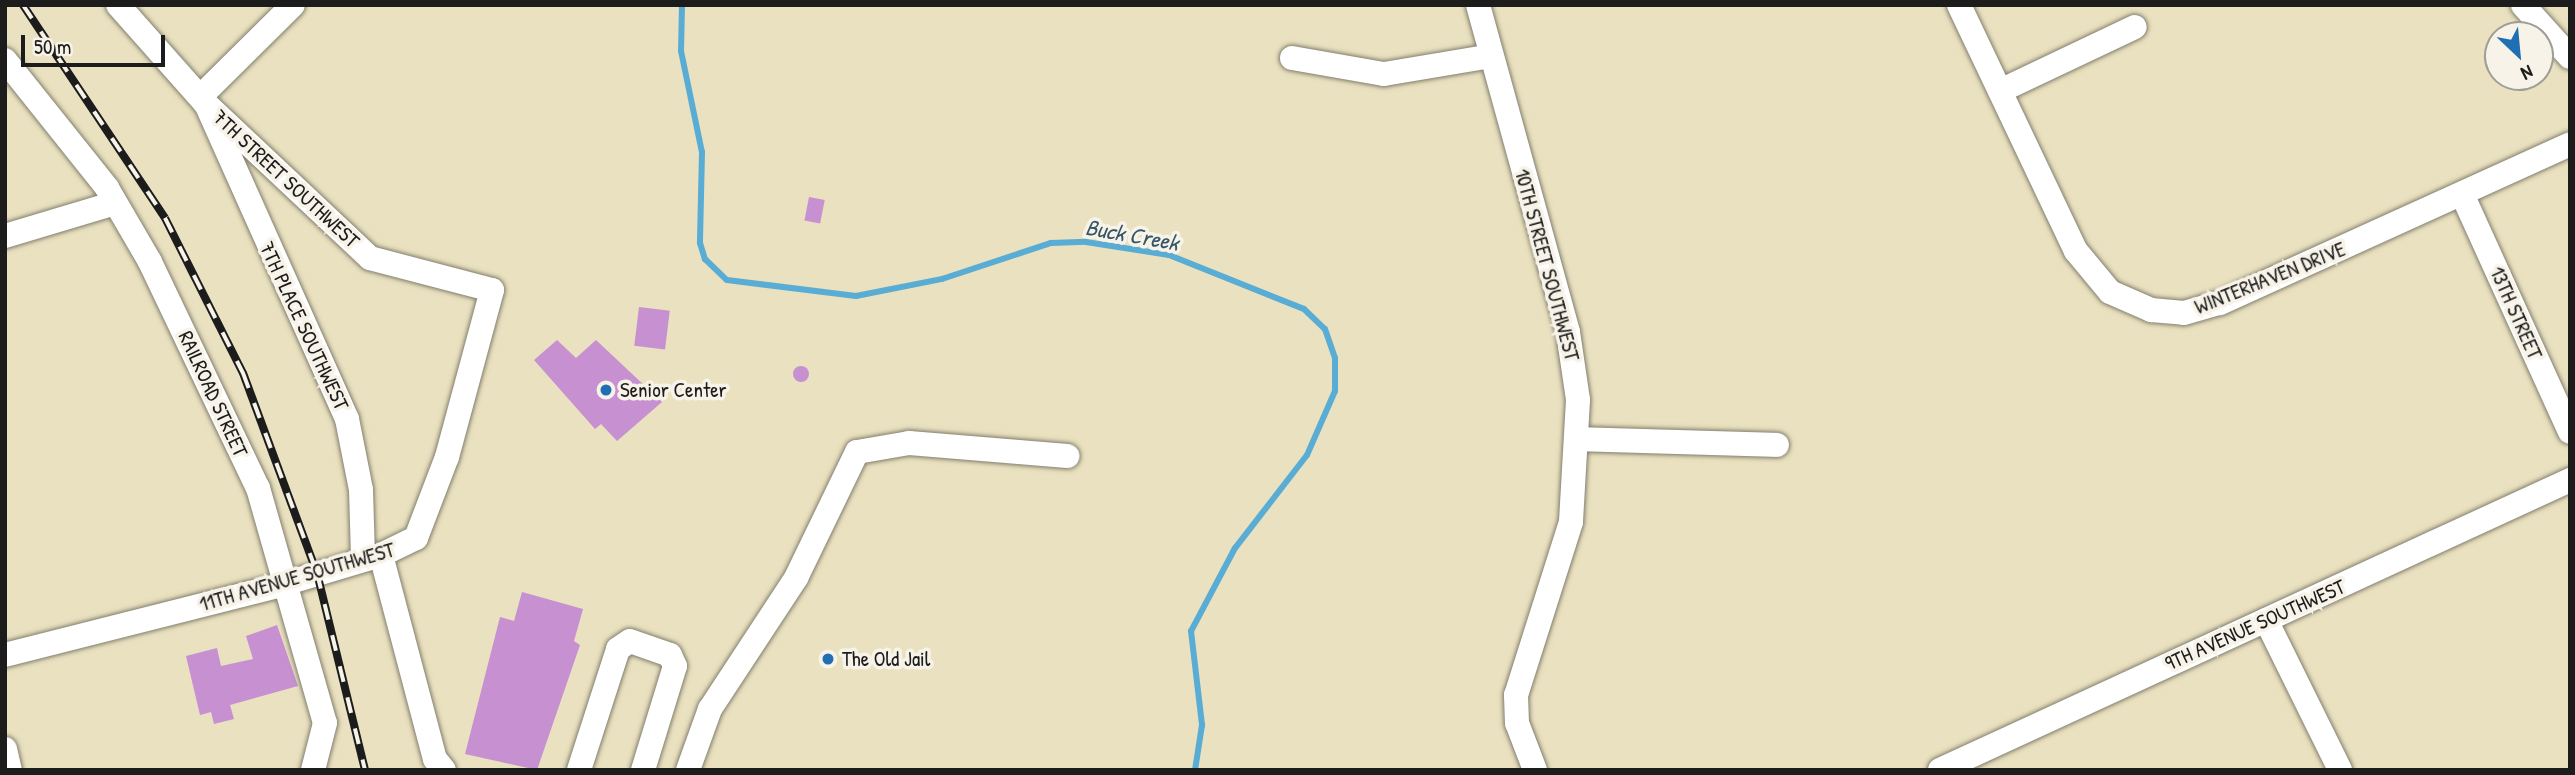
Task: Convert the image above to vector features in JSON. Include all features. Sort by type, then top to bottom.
[{"type":"street","name":"7TH STREET SOUTHWEST","points":[[118,5],[203,99],[370,258],[492,290]]},
{"type":"street","points":[[203,99],[293,5]]},
{"type":"street","name":"10TH STREET SOUTHWEST","points":[[1478,5],[1568,332],[1578,439],[1571,522],[1516,695],[1517,723],[1535,770]]},
{"type":"street","name":"WINTERHAVEN DRIVE","points":[[1959,5],[2076,251],[2110,292],[2151,310],[2184,313],[2220,303],[2570,144]]},
{"type":"street","points":[[2523,5],[2570,57]]},
{"type":"street","points":[[2000,91],[2135,26]]},
{"type":"street","points":[[1292,58],[1384,75],[1492,56]]},
{"type":"street","name":"RAILROAD STREET","points":[[5,60],[115,203],[258,488],[288,582],[325,723],[313,770]]},
{"type":"street","name":"7TH PLACE SOUTHWEST","points":[[203,99],[347,419],[372,557],[438,766]]},
{"type":"street","name":"13TH STREET","points":[[2462,194],[2570,432]]},
{"type":"street","points":[[5,236],[115,203]]},
{"type":"street","name":"11TH AVENUE SOUTHWEST","points":[[5,655],[288,582],[372,557],[423,530],[492,290]]},
{"type":"street","points":[[1578,439],[1777,445]]},
{"type":"street","points":[[688,770],[709,709],[796,579],[857,452],[909,443],[1067,456]]},
{"type":"street","name":"9TH AVENUE SOUTHWEST","points":[[1940,770],[2570,480]]},
{"type":"street","points":[[2266,620],[2340,770]]},
{"type":"street","points":[[579,770],[618,649],[630,641],[670,655],[675,666],[643,770]]},
{"type":"street","points":[[5,749],[10,770]]},
{"type":"building","points":[[809,197],[825,200],[820,224],[804,221]]},
{"type":"building","points":[[639,307],[670,311],[665,349],[634,346]]},
{"type":"building","name":"Senior Center","points":[[557,340],[576,358],[596,340],[662,402],[617,441],[601,424],[595,429],[534,360]]},
{"type":"building","points":[[798,366],[804,366],[809,374],[807,380],[798,382],[793,377],[793,371]]},
{"type":"building","points":[[522,592],[583,609],[574,641],[580,645],[537,770],[465,754],[500,617],[514,621]]},
{"type":"building","points":[[277,625],[298,686],[230,705],[234,719],[214,724],[211,712],[200,715],[186,656],[217,648],[221,666],[253,659],[246,636]]},
{"type":"waterway","name":"Buck Creek","points":[[682,5],[681,51],[702,152],[700,243],[705,259],[727,280],[856,296],[942,279],[1051,243],[1086,242],[1169,255],[1304,309],[1325,329],[1335,358],[1335,391],[1307,455],[1235,548],[1191,631],[1202,725],[1195,770]]},
{"type":"railway","points":[[23,5],[165,218],[243,373],[317,573],[365,770]]},
{"type":"place","name":"Senior Center","points":[[606,390]]},
{"type":"place","name":"The Old Jail","points":[[828,659]]}]
